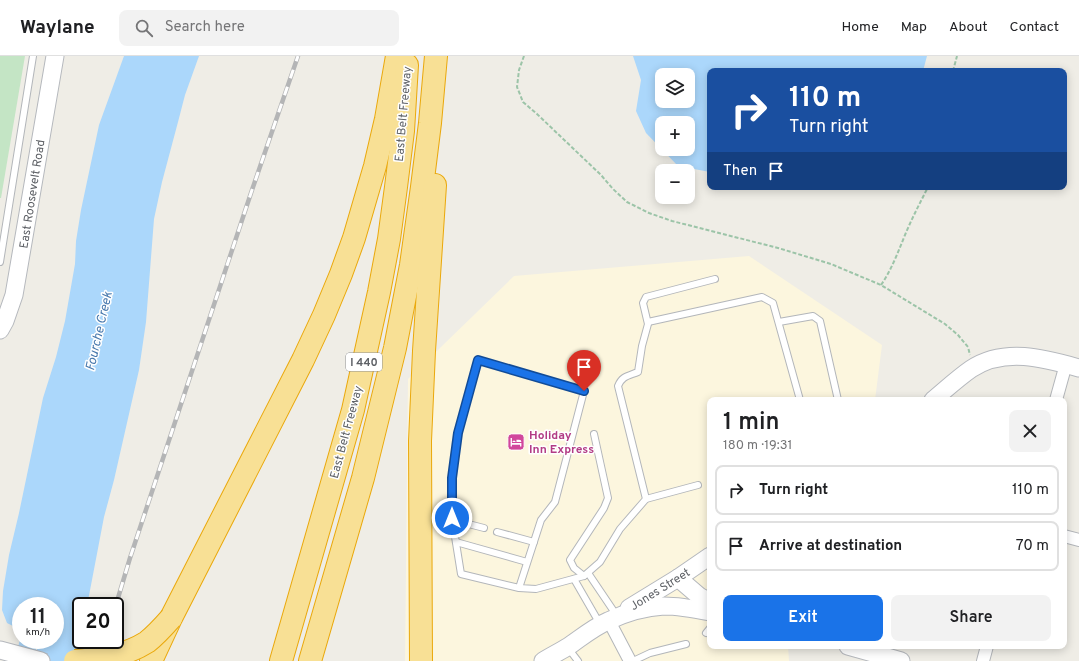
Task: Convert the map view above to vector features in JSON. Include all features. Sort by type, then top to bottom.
[{"type":"highway","points":[[151,661],[171,618],[303,360],[341,274],[354,238],[374,166],[386,119],[397,56]]},
{"type":"highway","name":"East Belt Freeway","points":[[281,661],[353,410],[379,292],[389,239],[403,131],[408,56]]},
{"type":"highway","points":[[421,661],[420,441],[424,351],[438,146],[436,56]]},
{"type":"highway","name":"I 440","points":[[310,661],[363,478],[396,348],[411,265],[422,187],[436,56]]},
{"type":"highway","points":[[75,661],[94,660],[130,651],[158,633],[171,618]]},
{"type":"highway","points":[[420,635],[428,661]]},
{"type":"main road","name":"East Roosevelt Road","points":[[0,330],[5,321],[14,295],[55,56]]},
{"type":"main road","points":[[936,397],[971,369],[989,360],[1002,357],[1029,356],[1072,366]]},
{"type":"main road","name":"Jones Street","points":[[609,620],[678,578],[707,558]]},
{"type":"main road","points":[[678,578],[685,594],[690,600],[707,608]]},
{"type":"main road","points":[[543,661],[609,620],[639,610],[657,607],[707,608]]},
{"type":"main road","points":[[859,649],[901,661]]},
{"type":"main road","points":[[0,650],[41,661]]},
{"type":"street","points":[[1057,397],[1072,366]]},
{"type":"street","points":[[1067,537],[1079,540]]},
{"type":"street","points":[[609,620],[630,661]]},
{"type":"street","points":[[983,661],[986,649]]},
{"type":"lane","points":[[0,262],[33,56]]},
{"type":"lane","points":[[646,499],[618,386],[624,377],[638,372],[642,346],[648,324],[642,303],[646,297],[715,280]]},
{"type":"lane","points":[[648,322],[762,297],[773,303],[799,397]]},
{"type":"lane","points":[[779,322],[813,316],[820,321],[837,397]]},
{"type":"lane","points":[[519,588],[541,520],[554,502],[584,391],[478,360],[458,433],[452,478],[453,520],[461,574],[519,588],[536,589],[586,575],[600,562],[620,529],[646,499],[698,485]]},
{"type":"lane","points":[[594,434],[608,498],[604,508],[570,560],[574,568],[586,575],[609,620]]},
{"type":"lane","points":[[453,520],[484,528]]},
{"type":"lane","points":[[497,532],[534,542]]},
{"type":"lane","points":[[456,542],[527,562]]},
{"type":"lane","points":[[574,579],[609,620]]},
{"type":"lane","points":[[633,661],[650,653],[686,644]]},
{"type":"lane","points":[[567,647],[578,661]]},
{"type":"path","points":[[524,56],[519,70],[517,87],[523,102],[601,175],[627,202],[649,213],[672,221],[778,248],[831,264],[881,285],[945,324],[958,335],[968,347],[971,369]]},
{"type":"path","points":[[954,68],[957,56]]},
{"type":"path","points":[[881,285],[889,273],[912,219],[926,190]]},
{"type":"shaded area","points":[[749,256],[882,345],[875,397],[707,397],[707,649],[788,649],[789,661],[405,661],[408,379],[514,276]]},
{"type":"green space","points":[[0,56],[25,56],[1,198],[0,198]]},
{"type":"water","points":[[124,56],[199,56],[185,95],[162,182],[154,219],[146,322],[139,370],[104,517],[89,597],[72,597],[72,649],[77,649],[74,661],[34,661],[37,649],[64,649],[64,597],[12,597],[12,626],[7,623],[2,610],[3,591],[9,555],[43,398],[56,357],[65,321],[75,264],[76,241],[81,210],[99,125]]},
{"type":"water","points":[[633,56],[927,56],[924,68],[707,68],[707,171],[695,169],[695,164],[676,164],[668,156],[695,156],[695,116],[655,116],[655,142],[646,133],[636,111],[641,80]]},
{"type":"waterway","name":"Fourche Creek","points":[[24,661],[27,649]]},
{"type":"railway","points":[[118,597],[252,190],[298,56]]},
{"type":"railway","points":[[100,661],[103,649]]},
{"type":"place","name":"Holiday Inn Express","points":[[516,442]]},
{"type":"route","points":[[452,518],[452,478],[458,433],[478,360],[584,391]]}]
